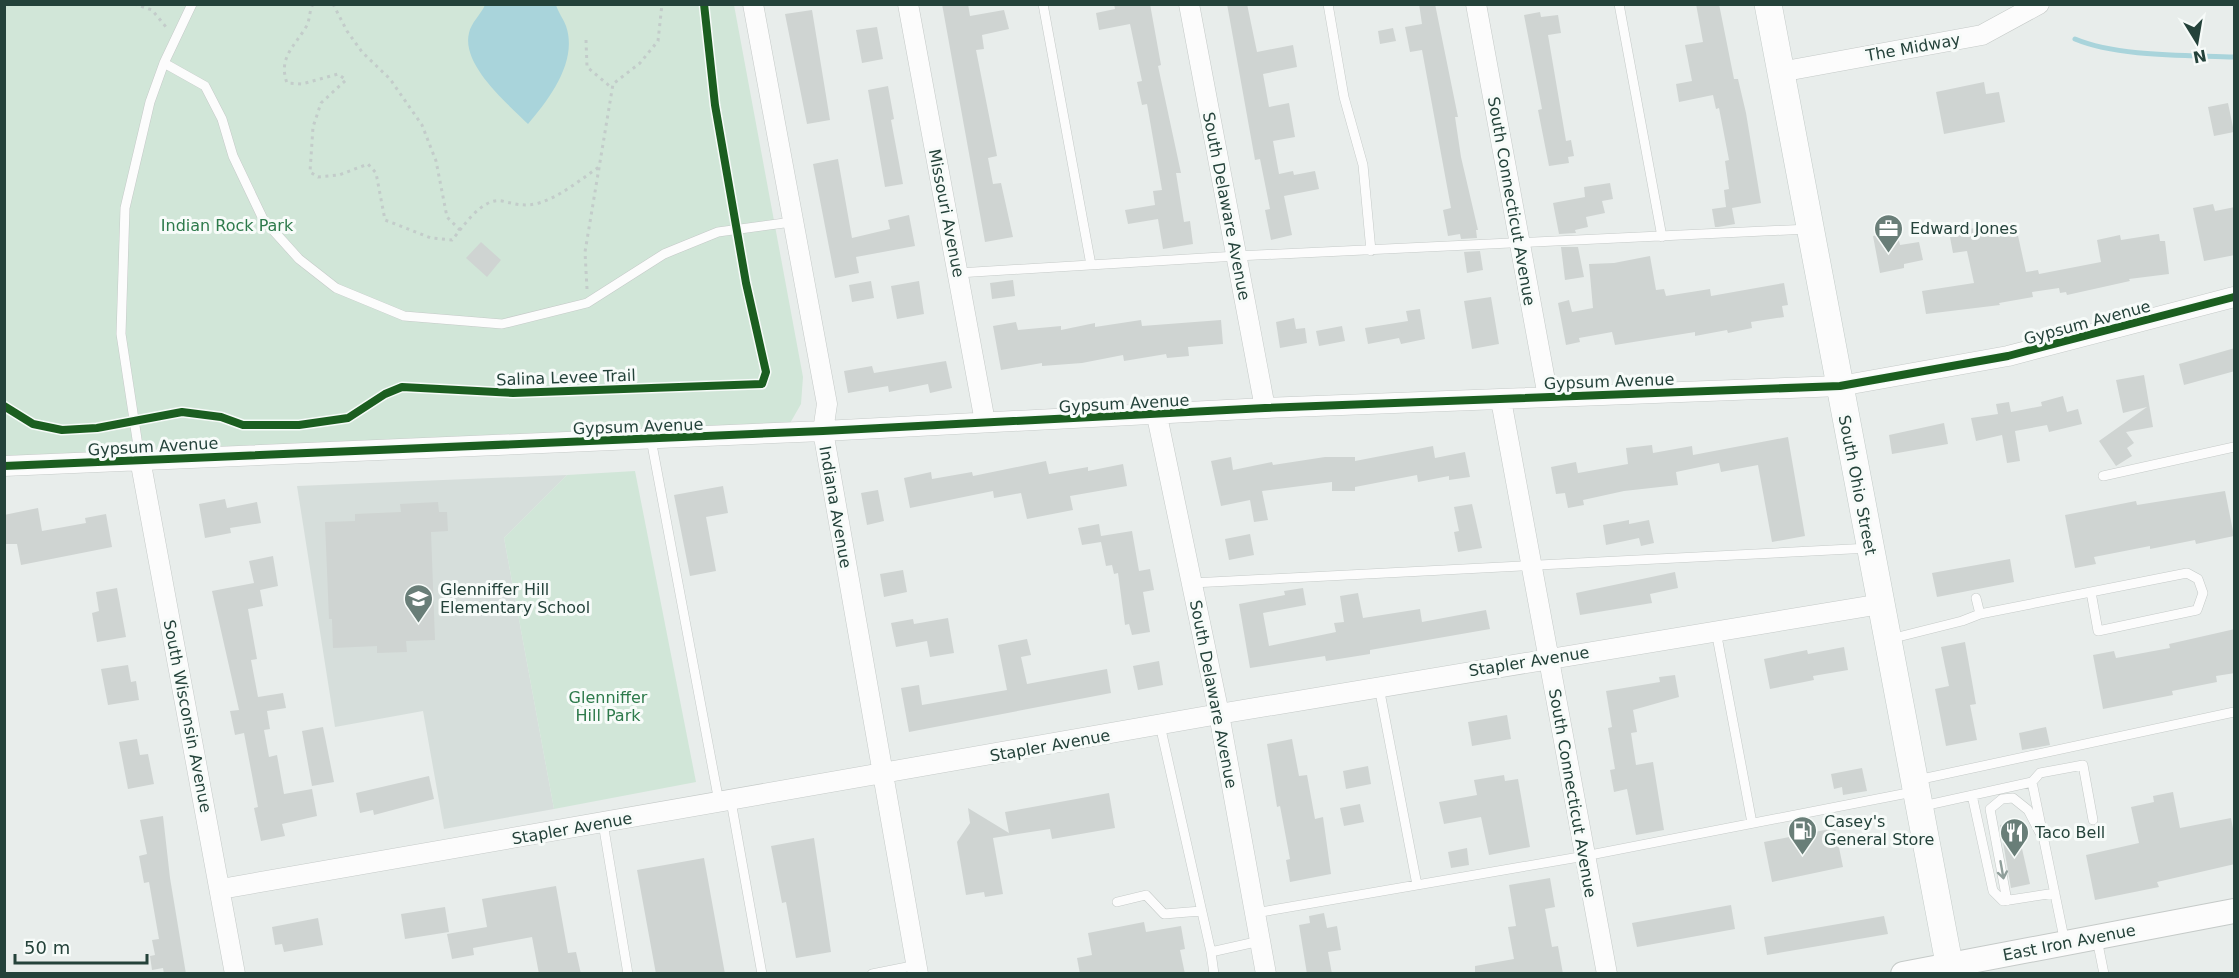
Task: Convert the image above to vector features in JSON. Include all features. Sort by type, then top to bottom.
[{"type":"main road","name":"South Ohio Street","points":[[1768,4],[1950,969]]},
{"type":"street","name":"Indiana Avenue","points":[[753,4],[827,404],[823,431],[917,969]]},
{"type":"street","name":"Missouri Avenue","points":[[908,4],[985,422]]},
{"type":"street","name":"South Delaware Avenue","points":[[1189,4],[1265,408]]},
{"type":"street","name":"South Connecticut Avenue","points":[[1476,4],[1548,397]]},
{"type":"street","name":"The Midway","points":[[1780,72],[1982,34],[2039,4]]},
{"type":"street","name":"Gypsum Avenue","points":[[4,466],[1157,416],[1265,408],[1840,386],[2008,356],[2235,297]]},
{"type":"street","name":"South Connecticut Avenue","points":[[1501,400],[1606,974]]},
{"type":"street","name":"South Delaware Avenue","points":[[1157,416],[1219,714],[1266,974]]},
{"type":"street","name":"South Wisconsin Avenue","points":[[140,459],[235,974]]},
{"type":"street","name":"Stapler Avenue","points":[[220,889],[882,775],[1379,686],[1881,604]]},
{"type":"street","name":"East Iron Avenue","points":[[1903,974],[1950,969],[2065,943],[2235,911]]},
{"type":"lane","points":[[140,459],[121,334],[125,208],[150,102],[164,63],[192,4]]},
{"type":"lane","points":[[1043,4],[1091,265]]},
{"type":"lane","points":[[1328,4],[1344,97],[1363,165],[1371,251]]},
{"type":"lane","points":[[1619,4],[1662,237]]},
{"type":"lane","points":[[164,63],[205,86],[222,119],[233,156],[263,219],[299,259],[336,288],[404,316],[502,324],[587,303],[664,254],[718,232],[792,222]]},
{"type":"lane","points":[[958,273],[1237,256],[1520,245],[1810,229]]},
{"type":"lane","points":[[651,439],[762,974]]},
{"type":"lane","points":[[2103,476],[2235,447]]},
{"type":"lane","points":[[1192,583],[1870,548]]},
{"type":"lane","points":[[1888,639],[1962,621],[1980,614],[2091,592],[2187,573],[2198,579],[2203,594],[2197,610],[2098,631],[2091,592]]},
{"type":"lane","points":[[1976,598],[1980,614]]},
{"type":"lane","points":[[1716,630],[1752,823]]},
{"type":"lane","points":[[1379,686],[1417,885]]},
{"type":"lane","points":[[1255,913],[1585,856],[1917,793],[2235,712]]},
{"type":"lane","points":[[1161,725],[1214,974]]},
{"type":"lane","points":[[1917,793],[1972,795],[2032,782],[2040,773],[2083,765],[2093,820]]},
{"type":"lane","points":[[2032,782],[2065,943]]},
{"type":"lane","points":[[1972,795],[1992,891],[2003,901],[2055,893]]},
{"type":"lane","points":[[2007,901],[1990,809],[1995,803],[2013,798],[2028,810],[2044,840]]},
{"type":"lane","points":[[603,823],[628,974]]},
{"type":"lane","points":[[1117,902],[1146,895],[1164,914],[1201,911]]},
{"type":"lane","points":[[2097,937],[2104,974]]},
{"type":"lane","points":[[1211,952],[1260,941]]},
{"type":"lane","points":[[872,973],[917,969]]},
{"type":"path","points":[[134,4],[152,10],[163,22],[174,42]]},
{"type":"path","points":[[313,4],[307,27],[295,40],[285,59],[284,74],[287,83],[302,84],[338,74],[346,80],[321,103],[313,127],[310,172],[318,177],[339,175],[368,164],[376,172],[385,220],[431,238],[452,240],[483,206],[499,200],[514,206],[538,203],[569,189],[599,166]]},
{"type":"path","points":[[333,4],[347,31],[362,52],[390,79],[422,125],[436,161],[447,217],[460,230]]},
{"type":"path","points":[[587,303],[585,252],[613,84],[640,63],[658,41],[662,4]]},
{"type":"path","points":[[586,40],[587,67],[612,88]]},
{"type":"shaded area","name":"Glenniffer Hill Elementary School","points":[[567,475],[504,538],[554,809],[444,829],[423,711],[335,727],[297,486]]},
{"type":"green space","name":"Indian Rock Park","points":[[4,5],[734,5],[803,377],[801,404],[789,425],[5,456]]},
{"type":"green space","name":"Glenniffer Hill Park","points":[[635,471],[696,782],[554,809],[504,538],[567,475]]},
{"type":"water","points":[[485,5],[556,5],[566,26],[569,39],[565,66],[553,91],[528,124],[498,95],[472,58],[468,45],[469,33]]},
{"type":"building","points":[[942,4],[968,4],[970,16],[1004,10],[1009,29],[982,35],[984,49],[976,50],[997,156],[988,158],[993,184],[1001,183],[1013,237],[985,242]]},
{"type":"building","points":[[1114,4],[1150,4],[1161,65],[1158,66],[1181,173],[1176,173],[1184,222],[1190,221],[1193,244],[1163,249],[1158,219],[1128,224],[1125,210],[1155,205],[1153,191],[1162,190],[1147,104],[1142,105],[1137,82],[1142,81],[1130,24],[1099,30],[1096,13],[1115,9]]},
{"type":"building","points":[[1227,4],[1247,4],[1257,52],[1293,45],[1297,67],[1263,74],[1269,107],[1289,103],[1295,137],[1273,141],[1279,174],[1293,171],[1294,175],[1315,171],[1319,189],[1284,196],[1292,235],[1271,240],[1265,210],[1270,209],[1260,159],[1255,160]]},
{"type":"building","points":[[1419,4],[1435,4],[1458,117],[1455,117],[1461,157],[1478,230],[1476,230],[1477,238],[1461,239],[1460,234],[1448,236],[1443,210],[1451,208],[1422,50],[1410,52],[1405,27],[1422,24]]},
{"type":"building","points":[[1696,4],[1719,4],[1734,79],[1738,79],[1746,113],[1761,203],[1732,208],[1735,224],[1718,227],[1715,227],[1712,209],[1726,207],[1724,190],[1729,189],[1725,161],[1729,160],[1719,108],[1716,109],[1713,95],[1679,102],[1676,84],[1692,81],[1685,45],[1703,42]]},
{"type":"building","points":[[812,10],[830,120],[807,124],[785,14]]},
{"type":"building","points":[[1540,12],[1541,17],[1558,15],[1561,33],[1548,35],[1566,141],[1571,140],[1574,156],[1568,157],[1569,163],[1549,166],[1538,110],[1542,109],[1524,15]]},
{"type":"building","points":[[877,27],[883,59],[862,63],[856,30]]},
{"type":"building","points":[[1393,28],[1396,41],[1380,44],[1378,31]]},
{"type":"building","points":[[1984,82],[1986,94],[1999,92],[2005,122],[1944,134],[1936,92]]},
{"type":"building","points":[[888,86],[894,119],[891,120],[903,184],[885,187],[868,90]]},
{"type":"building","points":[[2228,103],[2234,132],[2214,136],[2208,107]]},
{"type":"building","points":[[838,159],[852,238],[890,229],[888,220],[909,215],[915,246],[856,257],[859,273],[835,278],[813,164]]},
{"type":"building","points":[[1610,183],[1613,199],[1602,201],[1605,213],[1586,217],[1588,227],[1575,230],[1576,233],[1559,234],[1553,203],[1585,197],[1584,187]]},
{"type":"building","points":[[2213,204],[2215,211],[2235,207],[2235,255],[2204,261],[2193,208]]},
{"type":"building","points":[[2015,222],[2026,272],[2038,270],[2039,274],[2101,262],[2097,240],[2120,235],[2121,240],[2159,234],[2160,241],[2165,241],[2169,274],[2129,279],[2130,281],[2067,295],[2066,292],[2060,293],[2059,288],[2032,292],[2033,297],[1999,303],[2000,305],[1926,314],[1922,291],[1974,283],[1967,251],[1953,253],[1949,232]]},
{"type":"building","points":[[1897,232],[1900,245],[1919,242],[1923,260],[1904,264],[1904,268],[1880,273],[1873,236]]},
{"type":"building","points":[[481,242],[501,260],[487,277],[466,258]]},
{"type":"building","points":[[1561,247],[1578,247],[1584,277],[1565,280]]},
{"type":"building","points":[[1480,251],[1483,270],[1467,273],[1464,252]]},
{"type":"building","points":[[1650,256],[1656,290],[1664,289],[1666,296],[1710,289],[1711,296],[1784,283],[1788,305],[1782,306],[1784,317],[1751,322],[1752,328],[1728,333],[1727,330],[1695,336],[1695,332],[1615,345],[1612,332],[1579,338],[1580,342],[1566,345],[1558,303],[1569,300],[1572,312],[1593,308],[1589,264],[1614,263]]},
{"type":"building","points":[[1013,280],[1015,296],[992,299],[990,283]]},
{"type":"building","points":[[871,281],[874,298],[852,302],[849,285]]},
{"type":"building","points":[[919,281],[924,314],[897,319],[891,286]]},
{"type":"building","points":[[1491,297],[1499,344],[1472,349],[1464,301]]},
{"type":"building","points":[[1420,309],[1425,339],[1401,344],[1399,338],[1368,344],[1365,328],[1408,321],[1406,311]]},
{"type":"building","points":[[1294,318],[1296,329],[1305,328],[1307,343],[1280,348],[1276,322]]},
{"type":"building","points":[[1141,320],[1142,326],[1221,320],[1223,344],[1188,347],[1189,356],[1167,358],[1166,354],[1124,361],[1123,355],[1082,363],[1042,366],[1042,363],[1001,370],[993,326],[1016,322],[1018,330],[1061,326],[1061,330],[1095,323],[1095,327]]},
{"type":"building","points":[[1342,326],[1345,341],[1319,346],[1316,331]]},
{"type":"building","points":[[2235,348],[2235,371],[2184,385],[2179,364]]},
{"type":"building","points":[[946,361],[952,388],[930,393],[928,384],[889,392],[888,386],[848,393],[844,371],[872,366],[874,373]]},
{"type":"building","points":[[2144,375],[2153,427],[2126,432],[2134,443],[2127,448],[2132,456],[2116,466],[2099,441],[2147,407],[2123,413],[2116,380]]},
{"type":"building","points":[[2063,396],[2067,412],[2078,409],[2082,424],[2049,432],[2047,425],[2015,431],[2020,461],[2007,463],[2002,435],[1976,441],[1971,418],[1998,414],[1996,404],[2009,402],[2011,412],[2042,406],[2041,402]]},
{"type":"building","points":[[1944,423],[1948,444],[1892,454],[1889,435]]},
{"type":"building","points":[[1788,437],[1805,536],[1772,542],[1758,465],[1721,472],[1719,463],[1676,472],[1678,485],[1624,491],[1583,500],[1584,505],[1568,508],[1565,493],[1556,494],[1551,467],[1576,462],[1578,473],[1628,464],[1626,448],[1652,445],[1653,453],[1692,446],[1693,455]]},
{"type":"building","points":[[1433,446],[1435,458],[1465,452],[1470,477],[1449,480],[1449,476],[1418,482],[1417,475],[1355,487],[1355,491],[1332,491],[1332,482],[1262,491],[1268,520],[1254,522],[1250,500],[1221,506],[1211,461],[1231,457],[1233,470],[1272,462],[1273,465],[1325,457],[1355,457],[1355,461]]},
{"type":"building","points":[[1046,461],[1049,474],[1088,467],[1088,471],[1123,464],[1127,486],[1070,496],[1073,510],[1027,519],[1021,493],[994,498],[993,491],[910,508],[904,478],[931,472],[932,479],[972,472],[973,476]]},
{"type":"building","points":[[723,486],[728,513],[706,517],[716,571],[690,576],[674,495]]},
{"type":"building","points":[[878,490],[884,521],[867,525],[861,493]]},
{"type":"building","points":[[2225,491],[2234,536],[2196,544],[2195,540],[2150,549],[2150,546],[2094,557],[2096,564],[2075,568],[2065,515],[2136,501],[2137,505]]},
{"type":"building","points":[[225,499],[227,508],[257,502],[261,523],[230,528],[231,533],[205,538],[199,504]]},
{"type":"building","points":[[438,502],[439,512],[447,512],[448,531],[431,532],[435,640],[406,641],[407,652],[377,653],[377,646],[333,648],[332,619],[329,619],[325,522],[355,521],[355,514],[401,512],[400,504]]},
{"type":"building","points":[[1472,504],[1482,548],[1458,552],[1454,532],[1459,531],[1454,507]]},
{"type":"building","points":[[38,508],[42,531],[86,523],[85,518],[106,514],[112,547],[21,565],[17,544],[4,544],[4,515]]},
{"type":"building","points":[[1629,520],[1629,524],[1649,520],[1654,543],[1641,546],[1639,538],[1606,545],[1603,525]]},
{"type":"building","points":[[1099,524],[1101,536],[1132,531],[1139,571],[1150,569],[1154,590],[1143,592],[1150,632],[1132,635],[1129,624],[1125,625],[1118,573],[1114,574],[1112,565],[1106,566],[1101,542],[1082,545],[1078,528]]},
{"type":"building","points":[[1250,534],[1254,555],[1229,560],[1225,539]]},
{"type":"building","points":[[273,556],[278,586],[260,590],[263,606],[248,609],[257,659],[251,660],[258,697],[283,693],[286,708],[267,711],[270,729],[264,730],[269,757],[277,755],[284,794],[312,789],[317,816],[282,824],[285,836],[261,841],[254,808],[258,807],[244,733],[235,735],[230,711],[239,710],[212,591],[254,583],[249,561]]},
{"type":"building","points":[[2010,559],[2014,582],[1937,597],[1932,573]]},
{"type":"building","points":[[903,570],[907,592],[884,597],[880,574]]},
{"type":"building","points":[[1675,572],[1678,588],[1650,594],[1652,603],[1580,615],[1576,593]]},
{"type":"building","points":[[117,588],[126,637],[97,642],[92,613],[99,611],[96,592]]},
{"type":"building","points":[[1303,588],[1306,605],[1263,613],[1269,646],[1336,632],[1334,623],[1344,622],[1340,596],[1358,593],[1363,618],[1420,609],[1422,622],[1486,610],[1490,629],[1370,650],[1370,654],[1326,661],[1325,656],[1250,668],[1239,604],[1285,595],[1284,591]]},
{"type":"building","points":[[948,618],[954,653],[930,657],[927,641],[896,647],[891,623],[913,619],[914,624]]},
{"type":"building","points":[[2235,629],[2235,673],[2216,676],[2217,682],[2172,691],[2173,695],[2103,709],[2093,655],[2114,651],[2116,658],[2170,648],[2169,644]]},
{"type":"building","points":[[1027,639],[1031,655],[1021,657],[1027,684],[1107,669],[1111,693],[909,732],[901,688],[919,685],[922,705],[1007,690],[998,645]]},
{"type":"building","points":[[1965,642],[1976,704],[1970,705],[1977,740],[1946,746],[1935,689],[1949,686],[1941,647]]},
{"type":"building","points":[[1844,647],[1848,670],[1813,676],[1814,680],[1770,689],[1764,659],[1807,650],[1808,654]]},
{"type":"building","points":[[1159,661],[1163,685],[1138,690],[1133,666]]},
{"type":"building","points":[[128,665],[131,682],[136,681],[139,700],[108,705],[101,669]]},
{"type":"building","points":[[1675,675],[1679,697],[1633,710],[1637,732],[1631,733],[1636,765],[1653,762],[1664,830],[1636,835],[1627,789],[1614,792],[1610,770],[1615,769],[1608,728],[1612,727],[1606,691],[1660,682],[1659,677]]},
{"type":"building","points":[[1507,715],[1511,739],[1472,746],[1468,722]]},
{"type":"building","points":[[323,727],[334,782],[312,786],[302,731]]},
{"type":"building","points":[[2046,727],[2050,745],[2022,750],[2019,733]]},
{"type":"building","points":[[137,739],[140,755],[148,754],[154,784],[128,789],[119,742]]},
{"type":"building","points":[[1292,739],[1299,776],[1307,775],[1315,819],[1323,817],[1331,874],[1290,882],[1286,860],[1290,859],[1280,806],[1277,807],[1267,744]]},
{"type":"building","points":[[1368,766],[1371,784],[1346,789],[1343,771]]},
{"type":"building","points":[[1862,768],[1867,791],[1843,795],[1842,787],[1834,789],[1831,774]]},
{"type":"building","points":[[1504,775],[1505,781],[1518,779],[1530,847],[1489,855],[1481,817],[1444,824],[1439,802],[1477,795],[1474,780]]},
{"type":"building","points":[[429,776],[434,799],[374,815],[373,810],[360,813],[356,793]]},
{"type":"building","points":[[2173,792],[2180,828],[2231,818],[2235,839],[2235,864],[2157,882],[2159,887],[2095,900],[2086,855],[2139,843],[2131,807],[2154,802],[2153,796]]},
{"type":"building","points":[[1109,793],[1115,828],[1052,839],[1050,829],[993,838],[1003,894],[985,897],[984,892],[966,895],[957,842],[970,823],[968,808],[1009,833],[1005,812]]},
{"type":"building","points":[[1360,804],[1364,822],[1344,826],[1340,808]]},
{"type":"building","points":[[163,816],[170,878],[186,974],[164,974],[163,968],[152,970],[150,956],[155,955],[152,940],[159,939],[149,882],[144,883],[139,856],[147,854],[140,820]]},
{"type":"building","name":"Taco Bell","points":[[2016,822],[2030,884],[2011,888],[2000,825]]},
{"type":"building","name":"Casey's General Store","points":[[1835,828],[1843,867],[1772,882],[1764,842]]},
{"type":"building","points":[[814,838],[831,952],[796,958],[786,902],[782,903],[771,846]]},
{"type":"building","points":[[1467,848],[1469,865],[1451,868],[1448,852]]},
{"type":"building","points":[[704,858],[725,974],[656,974],[637,870]]},
{"type":"building","points":[[1550,878],[1555,907],[1545,909],[1552,947],[1558,946],[1563,974],[1475,974],[1475,966],[1514,959],[1508,927],[1516,926],[1509,885]]},
{"type":"building","points":[[556,886],[568,953],[576,952],[581,974],[539,974],[532,937],[473,948],[474,955],[452,959],[447,934],[487,927],[482,899]]},
{"type":"building","points":[[1731,905],[1735,929],[1637,947],[1632,923]]},
{"type":"building","points":[[445,907],[449,932],[405,939],[401,914]]},
{"type":"building","points":[[1324,913],[1327,928],[1337,926],[1341,950],[1328,952],[1332,974],[1307,974],[1299,925],[1310,923],[1309,916]]},
{"type":"building","points":[[1884,916],[1888,934],[1767,955],[1764,937]]},
{"type":"building","points":[[318,918],[323,945],[284,952],[282,944],[275,945],[272,927]]},
{"type":"building","points":[[1144,922],[1146,932],[1181,926],[1185,949],[1180,950],[1185,974],[1080,974],[1077,958],[1092,955],[1088,933]]},
{"type":"waterway","points":[[2075,39],[2092,45],[2132,52],[2234,57]]},
{"type":"cycle path","name":"Salina Levee Trail","points":[[4,406],[33,424],[62,430],[97,428],[182,412],[221,417],[243,425],[299,425],[348,418],[385,394],[402,387],[513,393],[762,384],[766,372],[746,283],[715,105],[704,4]]},
{"type":"cycle path","points":[[4,466],[823,431],[1265,408],[1840,386],[2008,356],[2234,297]]},
{"type":"place","name":"Edward Jones","points":[[1889,254]]},
{"type":"place","name":"Glenniffer Hill Elementary School","points":[[419,624]]},
{"type":"place","name":"Casey's General Store","points":[[1803,856]]},
{"type":"place","name":"Taco Bell","points":[[2014,858]]}]
